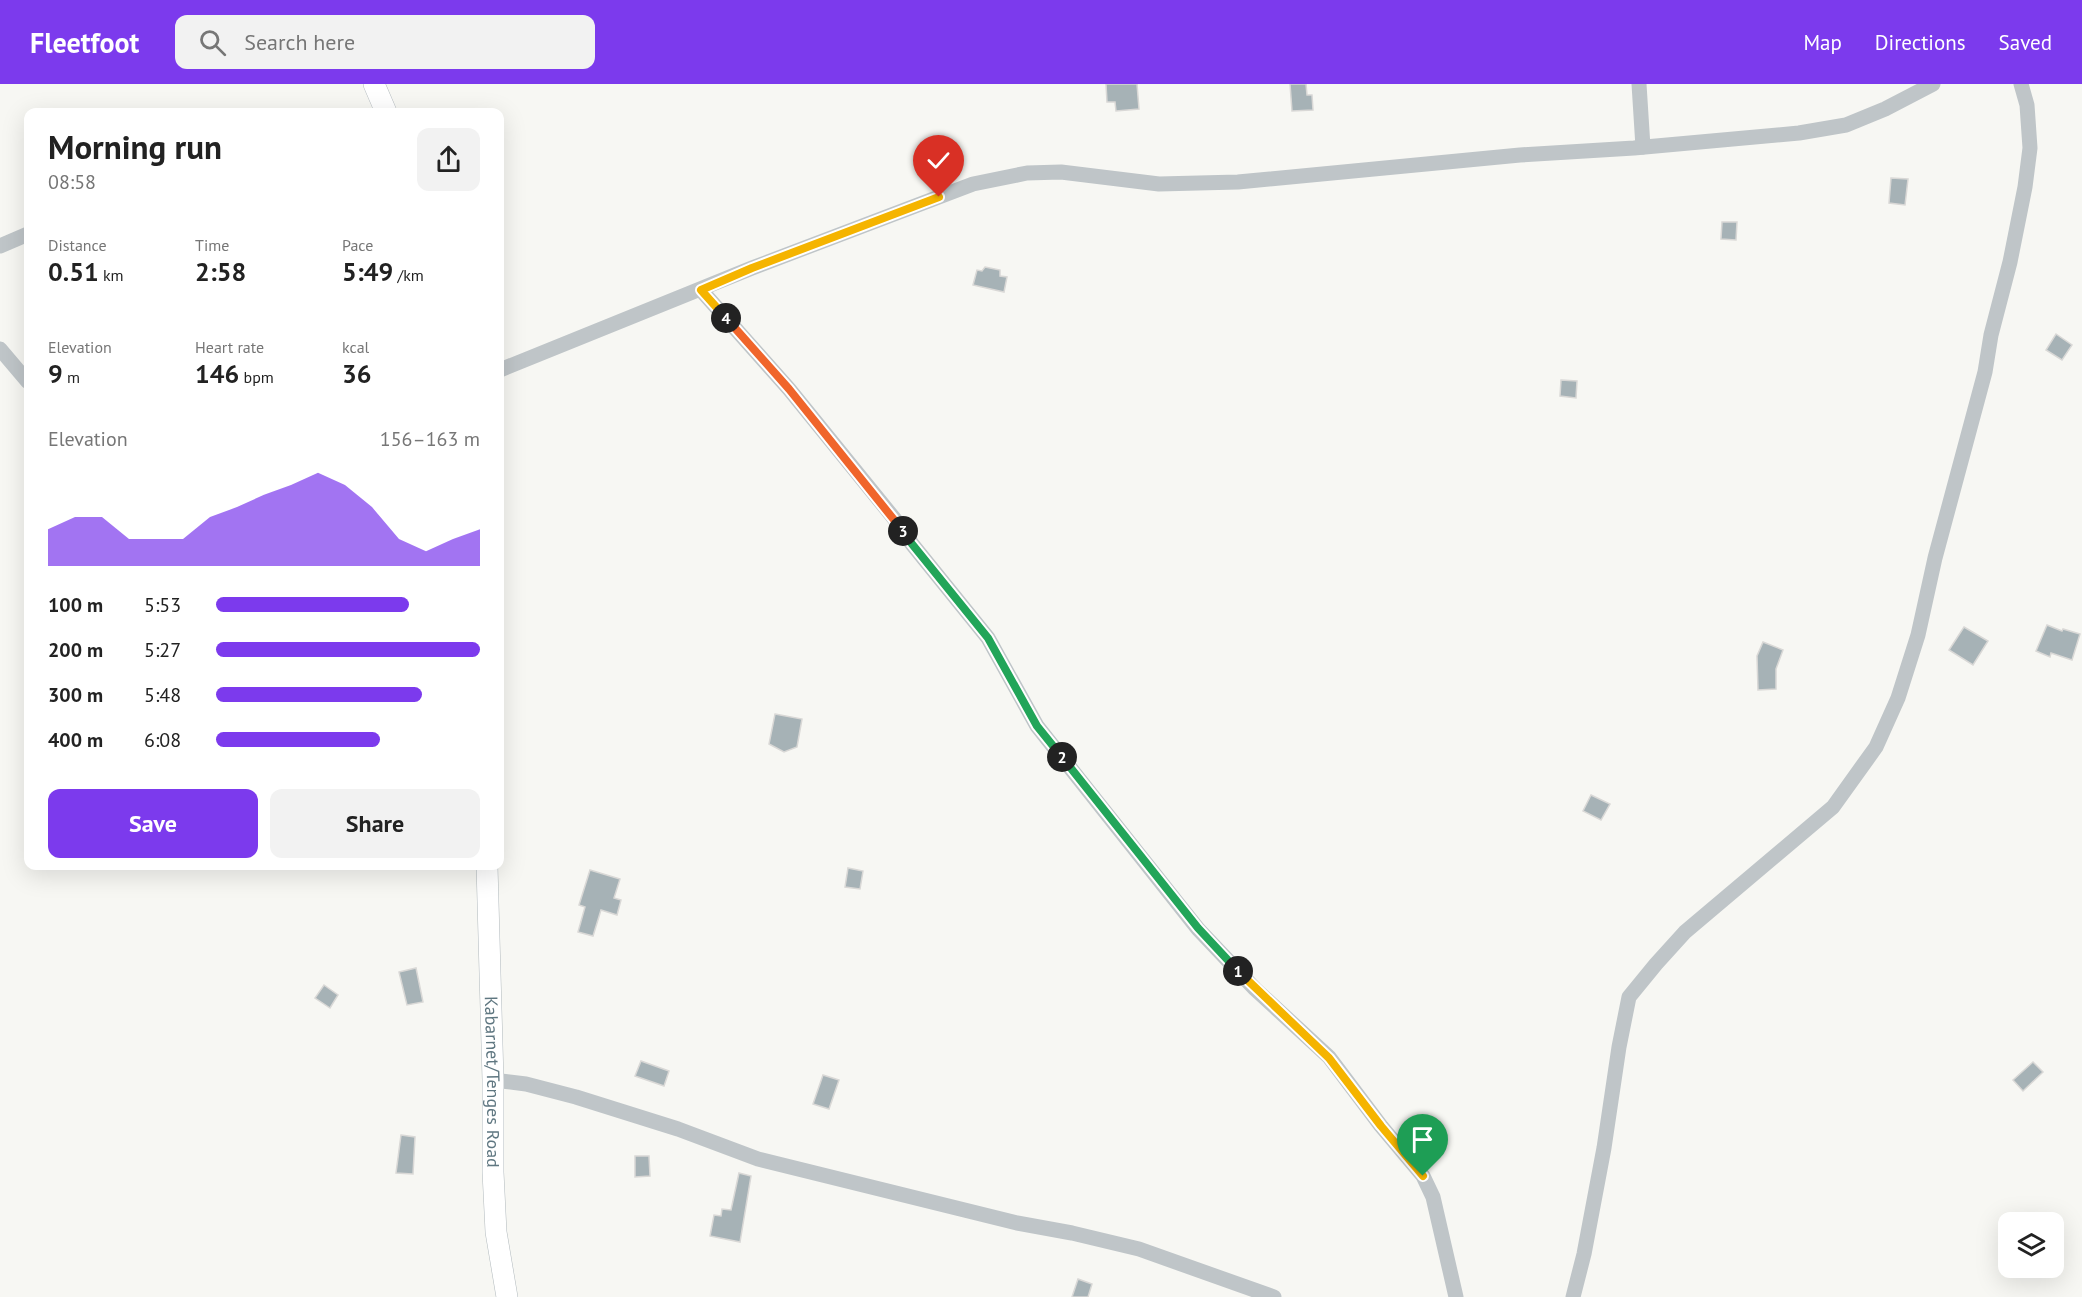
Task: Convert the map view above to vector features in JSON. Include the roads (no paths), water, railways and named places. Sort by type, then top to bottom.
[{"type":"street","points":[[374,84],[384,108]]},
{"type":"street","points":[[1639,84],[1643,147]]},
{"type":"street","points":[[504,368],[762,264],[973,184],[1027,173],[1061,172],[1159,184],[1238,182],[1508,156],[1799,133],[1846,125],[1933,84]]},
{"type":"street","points":[[1573,1297],[1584,1254],[1604,1148],[1629,997],[1685,932],[1833,807],[1876,747],[1898,698],[1918,635],[1935,558],[1985,372],[1991,335],[2010,262],[2025,187],[2030,148],[2027,105],[2021,84]]},
{"type":"street","points":[[0,246],[24,236]]},
{"type":"street","points":[[701,290],[789,389],[968,612],[988,638],[1037,726],[1198,928],[1255,989],[1329,1058],[1423,1176],[1432,1197],[1456,1297]]},
{"type":"street","points":[[0,349],[24,377]]},
{"type":"street","name":"Kabarnet/Tenges Road","points":[[487,870],[493,1172],[496,1232],[507,1297]]},
{"type":"street","points":[[493,1080],[526,1084],[576,1097],[678,1129],[758,1159],[1006,1220],[1139,1249],[1274,1297]]}]
